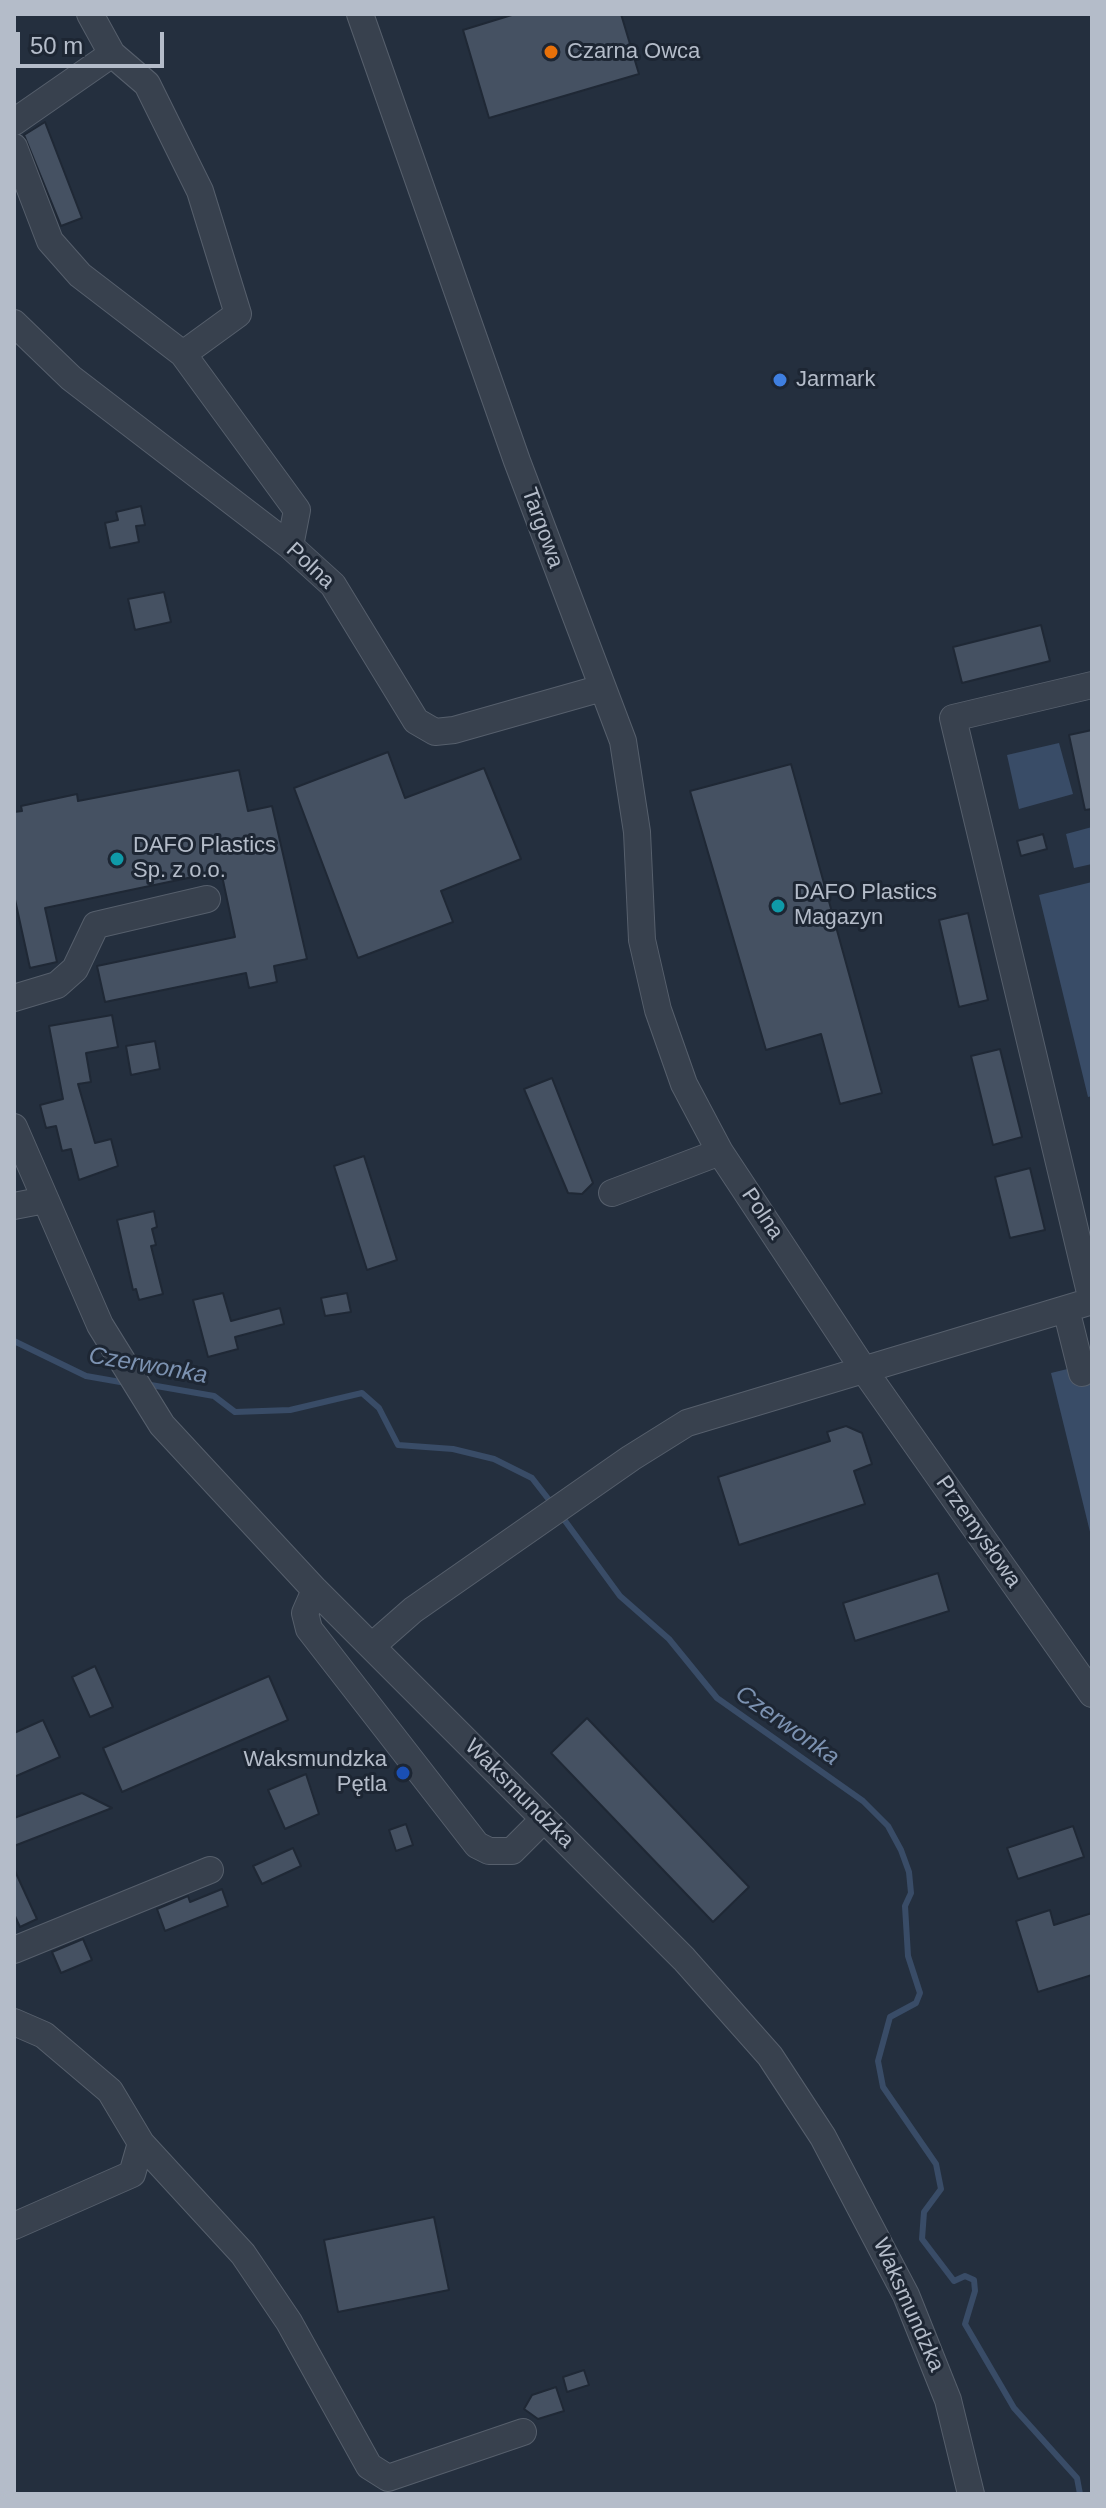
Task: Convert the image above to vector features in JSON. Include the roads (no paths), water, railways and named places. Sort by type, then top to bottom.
[{"type":"street","points":[[90,14],[112,54],[147,84],[200,191],[238,314],[183,354]]},
{"type":"street","name":"Targowa","points":[[360,14],[517,461],[623,741],[637,832],[642,940],[648,975],[671,1052]]},
{"type":"street","points":[[14,122],[112,54]]},
{"type":"street","points":[[14,147],[50,241],[80,275],[183,354],[297,510],[290,546]]},
{"type":"street","name":"Polna","points":[[14,323],[71,378],[290,546],[333,585],[416,721],[435,732],[514,715],[602,688]]},
{"type":"street","points":[[372,1646],[382,1634],[413,1610],[687,1423],[1092,1301],[953,718],[1092,685]]},
{"type":"street","points":[[14,998],[57,985],[75,969],[96,925],[207,899]]},
{"type":"street","name":"Polna","points":[[671,1052],[720,1152],[864,1370]]},
{"type":"street","name":"Waksmundzka","points":[[14,1127],[100,1325],[146,1402],[187,1455],[315,1590],[732,2011],[770,2056],[806,2110],[886,2252],[922,2330],[948,2400],[971,2494]]},
{"type":"street","points":[[612,1193],[720,1152]]},
{"type":"street","points":[[14,1206],[45,1200]]},
{"type":"street","points":[[1066,1309],[1082,1373]]},
{"type":"street","name":"Przemysłowa","points":[[864,1370],[1092,1694]]},
{"type":"street","points":[[315,1590],[305,1613],[309,1629],[477,1845],[489,1851],[512,1851],[544,1819]]},
{"type":"street","points":[[14,1950],[210,1870]]},
{"type":"street","points":[[14,2022],[44,2035],[110,2091],[141,2143],[243,2254],[289,2322],[369,2466],[388,2478],[523,2432]]},
{"type":"street","points":[[14,2226],[132,2174],[141,2143]]},
{"type":"water","points":[[1059,743],[1073,794],[1019,809],[1007,755]]},
{"type":"water","points":[[1092,827],[1092,864],[1074,868],[1066,834]]},
{"type":"water","points":[[1092,882],[1092,1096],[1088,1097],[1039,895]]},
{"type":"water","points":[[1092,1363],[1092,1540],[1051,1373]]},
{"type":"waterway","name":"Czerwonka","points":[[14,1341],[86,1376],[126,1383]]},
{"type":"waterway","name":"Czerwonka","points":[[145,1384],[214,1396],[235,1412],[290,1410],[362,1393],[379,1408],[398,1445],[453,1449],[494,1459],[532,1478],[553,1505]]},
{"type":"waterway","name":"Czerwonka","points":[[560,1514],[620,1596],[669,1639],[717,1698],[863,1801],[888,1826],[901,1850],[909,1872],[911,1893],[905,1906],[908,1956],[920,1993],[916,2003],[890,2017],[878,2061],[883,2087],[936,2164],[941,2189],[924,2212],[922,2239],[954,2281],[965,2276],[974,2280],[975,2291],[965,2324],[1014,2408],[1077,2478],[1080,2494]]},
{"type":"place","name":"Czarna Owca","points":[[551,52]]},
{"type":"place","name":"Jarmark","points":[[780,380]]},
{"type":"place","name":"DAFO Plastics Sp. z o.o.","points":[[117,859]]},
{"type":"place","name":"DAFO Plastics Magazyn","points":[[778,906]]},
{"type":"place","name":"Waksmundzka Pętla","points":[[403,1773]]}]
